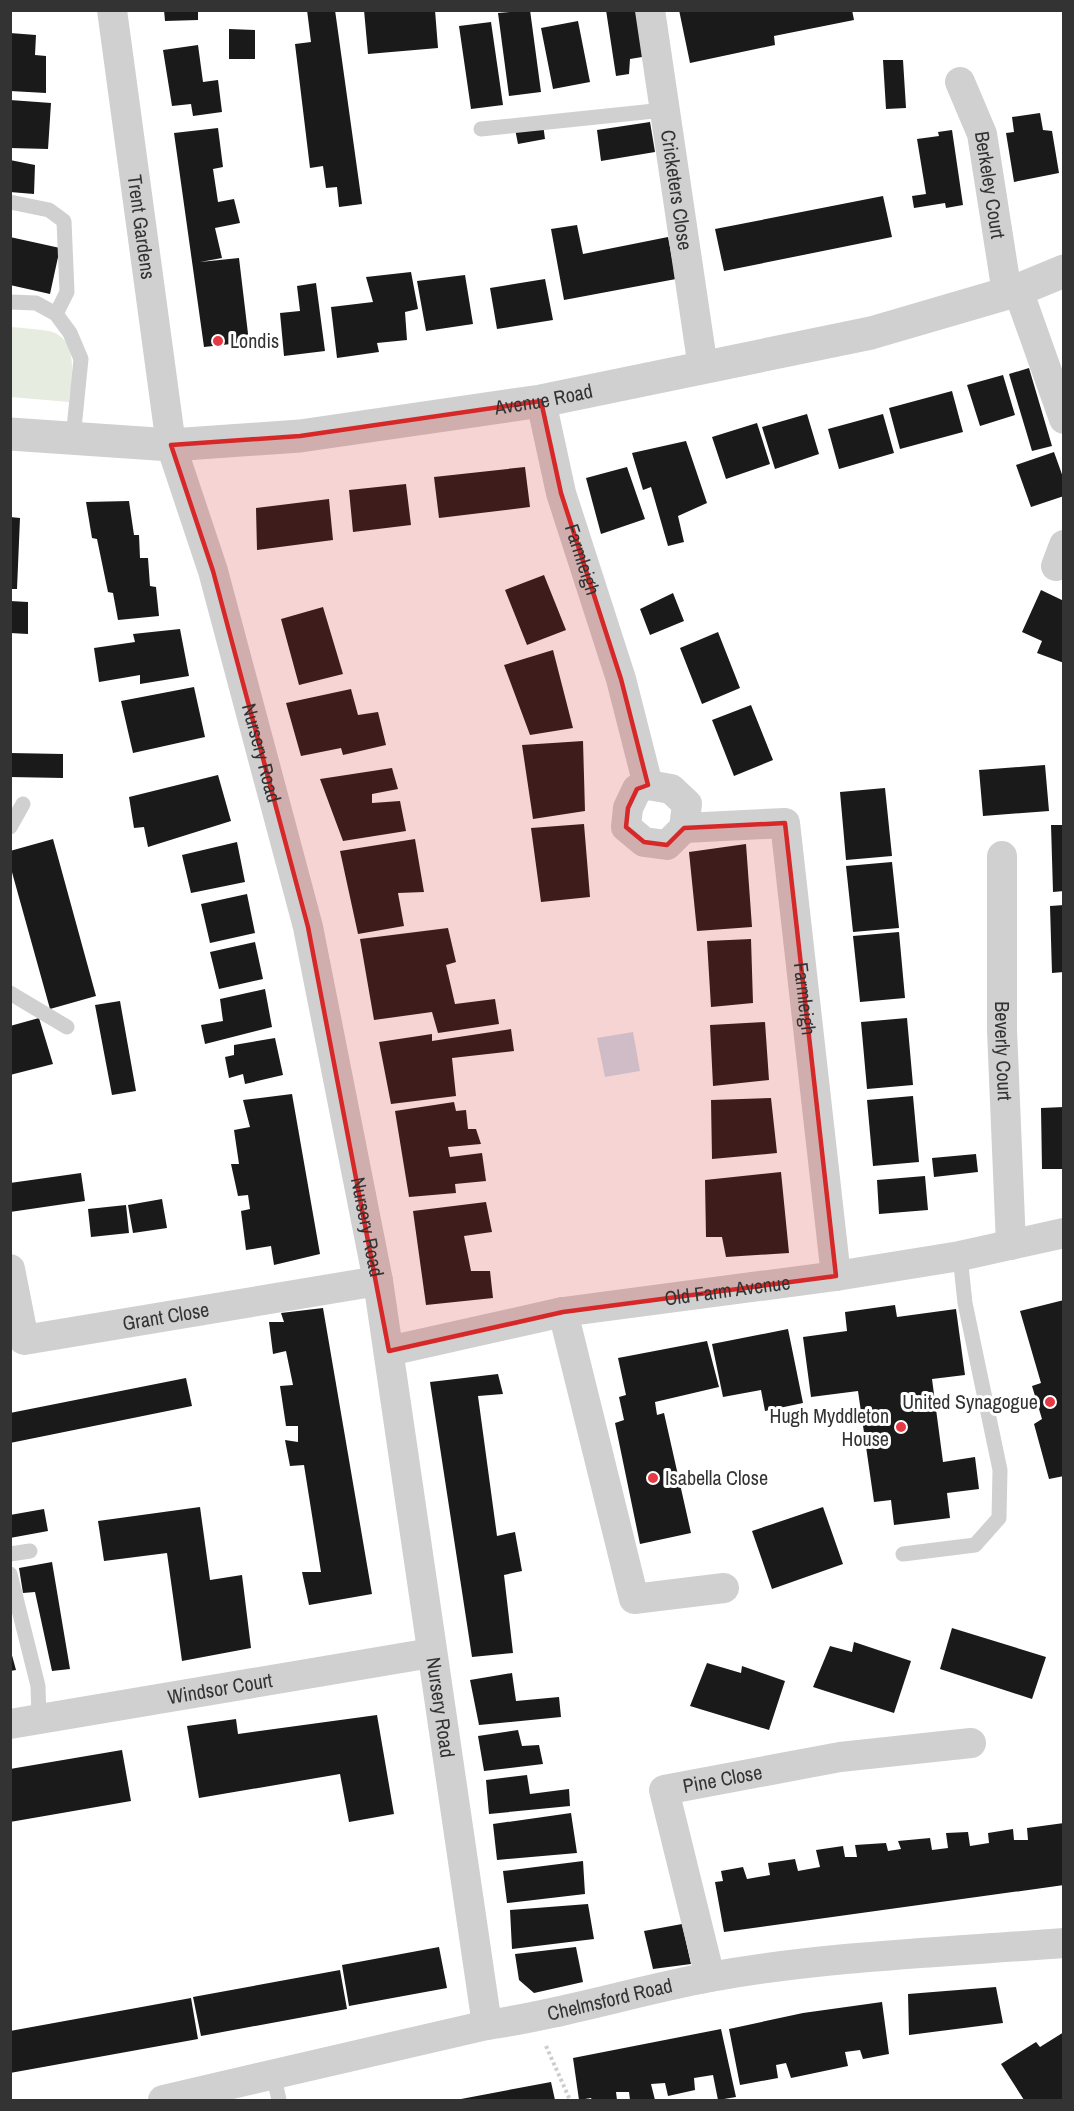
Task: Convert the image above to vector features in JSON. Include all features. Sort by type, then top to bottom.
[{"type":"street","name":"Trent Gardens","points":[[112,10],[171,445]]},
{"type":"street","name":"Cricketers Close","points":[[650,10],[703,368]]},
{"type":"street","name":"Berkeley Court","points":[[960,82],[982,134],[1012,291],[1064,418]]},
{"type":"street","name":"Avenue Road","points":[[10,434],[171,445],[300,436],[541,401],[870,333],[1012,291],[1064,271]]},
{"type":"street","name":"Farmleigh","points":[[541,401],[561,493],[621,679],[648,785]]},
{"type":"street","name":"Nursery Road","points":[[171,445],[213,571],[308,927],[378,1281],[487,2025]]},
{"type":"street","points":[[648,785],[671,789],[687,804],[684,828],[667,845],[644,842],[626,827],[628,808],[637,789],[648,785]]},
{"type":"street","name":"Farmleigh","points":[[684,828],[785,823],[836,1276]]},
{"type":"street","name":"Beverly Court","points":[[1002,856],[1002,1030],[1011,1245]]},
{"type":"street","name":"Old Farm Avenue","points":[[389,1351],[563,1312],[836,1276],[960,1256],[1064,1233]]},
{"type":"street","name":"Grant Close","points":[[10,1269],[24,1340],[378,1281]]},
{"type":"street","points":[[563,1312],[634,1599],[724,1588]]},
{"type":"street","name":"Windsor Court","points":[[25,1722],[431,1653]]},
{"type":"street","name":"Pine Close","points":[[710,1977],[664,1790],[840,1757],[971,1743]]},
{"type":"street","name":"Chelmsford Road","points":[[163,2100],[276,2087],[487,2025],[534,2018],[710,1977],[850,1959],[1064,1944]]},
{"type":"lane","points":[[481,129],[664,110]]},
{"type":"lane","points":[[10,202],[49,210],[64,221],[67,292],[56,314]]},
{"type":"lane","points":[[10,302],[36,303],[56,314],[70,333],[81,359],[73,438]]},
{"type":"lane","points":[[10,827],[23,804]]},
{"type":"lane","points":[[10,993],[67,1027]]},
{"type":"lane","points":[[903,1554],[975,1545],[999,1518],[1000,1470],[965,1303],[960,1256]]},
{"type":"lane","points":[[10,1554],[30,1551]]},
{"type":"lane","points":[[10,1574],[17,1629],[38,1686],[25,1722]]},
{"type":"path","points":[[534,2018],[570,2100]]},
{"type":"highlighted area","points":[[541,401],[561,493],[621,679],[648,785],[637,789],[628,808],[626,827],[644,842],[667,845],[684,828],[785,823],[836,1276],[563,1312],[389,1351],[308,927],[213,571],[171,445],[300,436]]},
{"type":"shaded area","points":[[10,327],[49,331],[59,335],[66,342],[72,361],[69,402],[11,397]]},
{"type":"water","points":[[633,1032],[640,1071],[605,1077],[597,1038]]},
{"type":"building","points":[[164,10],[198,10],[198,20],[165,21]]},
{"type":"building","points":[[307,10],[335,10],[362,204],[339,207],[337,187],[326,188],[323,166],[310,168],[295,44],[311,42]]},
{"type":"building","points":[[364,10],[435,10],[438,48],[368,54]]},
{"type":"building","points":[[530,10],[541,92],[509,96],[498,13]]},
{"type":"building","points":[[606,10],[641,10],[648,56],[630,59],[629,74],[616,76]]},
{"type":"building","points":[[679,10],[852,10],[854,20],[774,36],[775,45],[690,63]]},
{"type":"building","points":[[578,21],[590,82],[553,89],[541,28]]},
{"type":"building","points":[[491,22],[503,105],[471,109],[459,26]]},
{"type":"building","points":[[229,29],[255,30],[255,59],[229,59]]},
{"type":"building","points":[[10,33],[36,35],[35,55],[46,56],[46,93],[10,91]]},
{"type":"building","points":[[198,45],[203,82],[218,80],[222,112],[193,116],[191,104],[172,106],[163,50]]},
{"type":"building","points":[[883,60],[903,60],[906,108],[886,109]]},
{"type":"building","points":[[10,100],[51,103],[48,149],[10,148]]},
{"type":"building","points":[[1040,113],[1043,130],[1052,131],[1059,173],[1014,182],[1006,133],[1014,132],[1012,117]]},
{"type":"building","points":[[650,122],[655,152],[601,161],[597,130]]},
{"type":"building","points":[[543,124],[545,139],[518,144],[515,129]]},
{"type":"building","points":[[218,128],[223,167],[213,169],[218,202],[234,199],[240,223],[215,228],[222,258],[200,262],[239,258],[249,342],[204,347],[174,133]]},
{"type":"building","points":[[952,130],[963,205],[946,208],[945,203],[914,208],[912,196],[926,194],[917,139],[939,136],[938,132]]},
{"type":"building","points":[[10,160],[35,165],[34,194],[10,192]]},
{"type":"building","points":[[883,196],[892,237],[724,271],[715,229]]},
{"type":"building","points":[[577,225],[583,254],[668,237],[676,279],[564,300],[551,229]]},
{"type":"building","points":[[10,237],[60,248],[50,294],[10,285]]},
{"type":"building","points":[[411,272],[418,309],[405,312],[407,340],[377,343],[379,352],[337,358],[331,307],[373,302],[366,277]]},
{"type":"building","points":[[465,275],[473,324],[426,331],[417,281]]},
{"type":"building","points":[[545,279],[553,320],[497,329],[490,288]]},
{"type":"building","points":[[316,283],[325,351],[284,356],[280,313],[300,311],[297,286]]},
{"type":"building","points":[[1029,368],[1052,446],[1032,451],[1009,374]]},
{"type":"building","points":[[1003,375],[1015,415],[980,426],[967,385]]},
{"type":"building","points":[[952,391],[963,432],[900,449],[889,408]]},
{"type":"building","points":[[807,414],[819,454],[775,469],[762,427]]},
{"type":"building","points":[[883,414],[894,453],[839,469],[828,429]]},
{"type":"building","points":[[757,423],[770,464],[726,479],[712,437]]},
{"type":"building","points":[[686,441],[707,503],[678,516],[684,542],[668,546],[651,487],[643,490],[632,453]]},
{"type":"building","points":[[1054,452],[1064,480],[1064,496],[1031,507],[1016,465]]},
{"type":"building","points":[[525,467],[530,507],[439,518],[434,477]]},
{"type":"building","points":[[627,467],[645,519],[601,534],[586,478]]},
{"type":"building","points":[[406,484],[411,525],[353,532],[349,490]]},
{"type":"building","points":[[329,499],[333,540],[257,550],[256,508]]},
{"type":"building","points":[[129,501],[134,535],[139,535],[140,558],[148,558],[150,586],[156,587],[159,616],[118,620],[113,593],[108,592],[97,539],[92,538],[86,502]]},
{"type":"building","points":[[10,517],[20,518],[17,589],[10,589]]},
{"type":"building","points":[[544,575],[566,630],[527,645],[505,590]]},
{"type":"building","points":[[1041,590],[1064,601],[1064,663],[1037,653],[1042,641],[1022,632]]},
{"type":"building","points":[[673,593],[684,621],[650,635],[640,609]]},
{"type":"building","points":[[10,601],[28,602],[28,634],[10,633]]},
{"type":"building","points":[[323,607],[343,674],[299,685],[281,619]]},
{"type":"building","points":[[180,629],[189,676],[140,684],[140,675],[99,682],[94,648],[135,642],[133,634]]},
{"type":"building","points":[[718,632],[740,688],[702,704],[680,648]]},
{"type":"building","points":[[553,650],[573,728],[530,735],[504,665]]},
{"type":"building","points":[[194,687],[205,737],[133,753],[121,701]]},
{"type":"building","points":[[351,689],[358,715],[378,712],[386,745],[343,755],[341,748],[301,756],[286,703]]},
{"type":"building","points":[[751,705],[773,760],[734,776],[712,720]]},
{"type":"building","points":[[583,741],[585,811],[533,819],[522,745]]},
{"type":"building","points":[[10,753],[63,754],[63,778],[10,777]]},
{"type":"building","points":[[1045,765],[1049,811],[983,816],[979,770]]},
{"type":"building","points":[[392,768],[398,789],[372,794],[372,803],[400,801],[406,831],[343,841],[320,779]]},
{"type":"building","points":[[218,775],[231,821],[148,847],[144,827],[134,828],[129,797]]},
{"type":"building","points":[[885,788],[892,856],[846,860],[840,792]]},
{"type":"building","points":[[584,824],[590,897],[541,902],[531,828]]},
{"type":"building","points":[[1051,825],[1064,825],[1064,891],[1053,892]]},
{"type":"building","points":[[53,839],[96,996],[50,1009],[10,865],[10,851]]},
{"type":"building","points":[[415,839],[424,892],[398,893],[404,926],[358,934],[340,851]]},
{"type":"building","points":[[237,842],[245,882],[191,893],[182,855]]},
{"type":"building","points":[[746,844],[752,927],[697,931],[689,852]]},
{"type":"building","points":[[892,862],[899,928],[853,932],[846,866]]},
{"type":"building","points":[[247,894],[255,933],[210,943],[201,904]]},
{"type":"building","points":[[1064,905],[1064,972],[1052,973],[1050,906]]},
{"type":"building","points":[[448,928],[456,962],[446,965],[455,1004],[495,999],[499,1024],[438,1033],[432,1012],[374,1020],[360,939]]},
{"type":"building","points":[[899,932],[905,998],[860,1002],[853,936]]},
{"type":"building","points":[[751,939],[753,1003],[711,1007],[707,941]]},
{"type":"building","points":[[255,942],[263,979],[219,989],[210,952]]},
{"type":"building","points":[[265,989],[272,1027],[205,1044],[201,1025],[223,1021],[220,999]]},
{"type":"building","points":[[120,1001],[136,1091],[112,1095],[95,1005]]},
{"type":"building","points":[[39,1018],[53,1064],[10,1075],[10,1026]]},
{"type":"building","points":[[907,1018],[913,1085],[867,1089],[861,1022]]},
{"type":"building","points":[[765,1022],[769,1080],[713,1086],[710,1025]]},
{"type":"building","points":[[511,1029],[514,1051],[452,1058],[456,1096],[391,1104],[379,1042],[432,1034],[432,1041]]},
{"type":"building","points":[[275,1038],[283,1075],[245,1084],[243,1074],[229,1078],[225,1057],[234,1055],[234,1045]]},
{"type":"building","points":[[292,1094],[320,1254],[274,1265],[271,1246],[246,1250],[241,1211],[250,1209],[248,1195],[238,1196],[231,1164],[239,1164],[234,1130],[250,1127],[243,1100]]},
{"type":"building","points":[[913,1096],[919,1162],[873,1166],[867,1100]]},
{"type":"building","points":[[771,1098],[777,1153],[712,1159],[711,1100]]},
{"type":"building","points":[[454,1102],[456,1111],[466,1110],[468,1129],[476,1129],[481,1144],[448,1147],[450,1157],[482,1153],[486,1181],[455,1184],[456,1193],[409,1197],[395,1111]]},
{"type":"building","points":[[1064,1107],[1064,1169],[1042,1169],[1041,1108]]},
{"type":"building","points":[[976,1154],[978,1172],[934,1177],[932,1158]]},
{"type":"building","points":[[781,1172],[789,1253],[726,1257],[722,1237],[706,1237],[705,1180]]},
{"type":"building","points":[[81,1173],[85,1201],[10,1212],[10,1183]]},
{"type":"building","points":[[925,1176],[928,1210],[879,1214],[877,1180]]},
{"type":"building","points":[[162,1199],[167,1228],[133,1233],[128,1205]]},
{"type":"building","points":[[486,1202],[492,1232],[464,1236],[471,1271],[490,1271],[493,1298],[426,1305],[413,1211]]},
{"type":"building","points":[[126,1205],[129,1233],[91,1237],[88,1209]]},
{"type":"building","name":"United Synagogue","points":[[1064,1300],[1064,1476],[1049,1479],[1034,1424],[1042,1419],[1032,1386],[1041,1383],[1020,1311]]},
{"type":"building","name":"Hugh Myddleton House","points":[[895,1305],[897,1317],[956,1309],[965,1375],[932,1379],[943,1462],[975,1457],[979,1489],[947,1493],[950,1518],[894,1525],[891,1500],[874,1502],[858,1391],[811,1397],[803,1337],[847,1331],[845,1312]]},
{"type":"building","points":[[323,1308],[372,1594],[309,1605],[302,1572],[321,1572],[304,1465],[290,1466],[285,1440],[298,1442],[298,1426],[286,1426],[280,1386],[293,1385],[286,1351],[273,1354],[269,1322],[284,1322],[281,1313]]},
{"type":"building","points":[[788,1329],[803,1403],[765,1411],[761,1390],[723,1397],[712,1344]]},
{"type":"building","name":"Isabella Close","points":[[707,1341],[719,1387],[655,1402],[657,1415],[664,1413],[691,1533],[640,1544],[615,1423],[624,1420],[619,1397],[626,1395],[618,1358]]},
{"type":"building","points":[[498,1374],[503,1394],[478,1396],[497,1536],[515,1532],[522,1571],[504,1575],[513,1653],[472,1657],[430,1382]]},
{"type":"building","points":[[186,1378],[192,1406],[10,1443],[10,1413]]},
{"type":"building","points":[[200,1507],[210,1580],[242,1575],[251,1648],[182,1661],[167,1553],[104,1561],[98,1521]]},
{"type":"building","points":[[823,1507],[843,1564],[772,1589],[752,1531]]},
{"type":"building","points":[[44,1509],[48,1531],[10,1538],[10,1515]]},
{"type":"building","points":[[52,1562],[70,1669],[52,1671],[35,1592],[23,1593],[19,1568]]},
{"type":"building","points":[[952,1628],[1046,1657],[1032,1699],[940,1669]]},
{"type":"building","points":[[854,1642],[911,1661],[894,1713],[813,1687],[830,1646],[852,1652]]},
{"type":"building","points":[[10,1648],[16,1670],[10,1671]]},
{"type":"building","points":[[707,1663],[741,1673],[742,1666],[785,1681],[769,1730],[690,1706]]},
{"type":"building","points":[[512,1673],[516,1701],[559,1697],[561,1717],[479,1725],[470,1680]]},
{"type":"building","points":[[377,1715],[394,1814],[349,1822],[340,1774],[199,1798],[187,1726],[236,1719],[238,1734]]},
{"type":"building","points":[[518,1730],[522,1746],[539,1745],[543,1764],[484,1771],[478,1736]]},
{"type":"building","points":[[122,1750],[131,1801],[10,1822],[10,1769]]},
{"type":"building","points":[[527,1775],[530,1794],[569,1789],[570,1806],[489,1814],[486,1780]]},
{"type":"building","points":[[571,1813],[577,1853],[497,1860],[493,1824]]},
{"type":"building","points":[[1064,1823],[1064,1885],[724,1932],[715,1882],[723,1881],[721,1871],[743,1867],[747,1879],[770,1875],[768,1863],[795,1859],[798,1871],[820,1867],[816,1850],[843,1846],[845,1857],[857,1857],[855,1845],[886,1843],[888,1851],[901,1849],[898,1841],[930,1838],[932,1850],[948,1848],[946,1833],[968,1832],[970,1846],[989,1843],[988,1833],[1013,1829],[1014,1840],[1028,1840],[1027,1828]]},
{"type":"building","points":[[583,1861],[585,1894],[507,1903],[503,1871]]},
{"type":"building","points":[[588,1904],[594,1939],[512,1949],[510,1910]]},
{"type":"building","points":[[682,1924],[691,1964],[653,1969],[644,1931]]},
{"type":"building","points":[[439,1947],[447,1988],[349,2006],[342,1965]]},
{"type":"building","points":[[576,1947],[583,1982],[534,1993],[519,1980],[515,1954]]},
{"type":"building","points":[[340,1970],[347,2009],[201,2036],[193,1997]]},
{"type":"building","points":[[996,1987],[1003,2023],[909,2035],[908,1994]]},
{"type":"building","points":[[191,1998],[198,2039],[10,2073],[10,2031]]},
{"type":"building","points":[[882,2002],[889,2054],[863,2059],[860,2050],[845,2052],[848,2066],[791,2078],[786,2063],[776,2065],[778,2078],[740,2085],[729,2029],[803,2013]]},
{"type":"building","points":[[721,2029],[736,2097],[718,2100],[713,2075],[694,2078],[695,2090],[668,2096],[665,2083],[651,2084],[655,2100],[630,2100],[629,2092],[616,2092],[617,2100],[592,2100],[591,2098],[579,2100],[573,2058]]},
{"type":"building","points":[[1064,2032],[1064,2100],[1024,2100],[1001,2064],[1036,2042],[1040,2047]]},
{"type":"building","points":[[551,2082],[555,2100],[461,2100],[461,2099]]},
{"type":"place","name":"Londis","points":[[218,341]]},
{"type":"place","name":"United Synagogue","points":[[1050,1402]]},
{"type":"place","name":"Hugh Myddleton House","points":[[901,1427]]},
{"type":"place","name":"Isabella Close","points":[[653,1478]]}]
